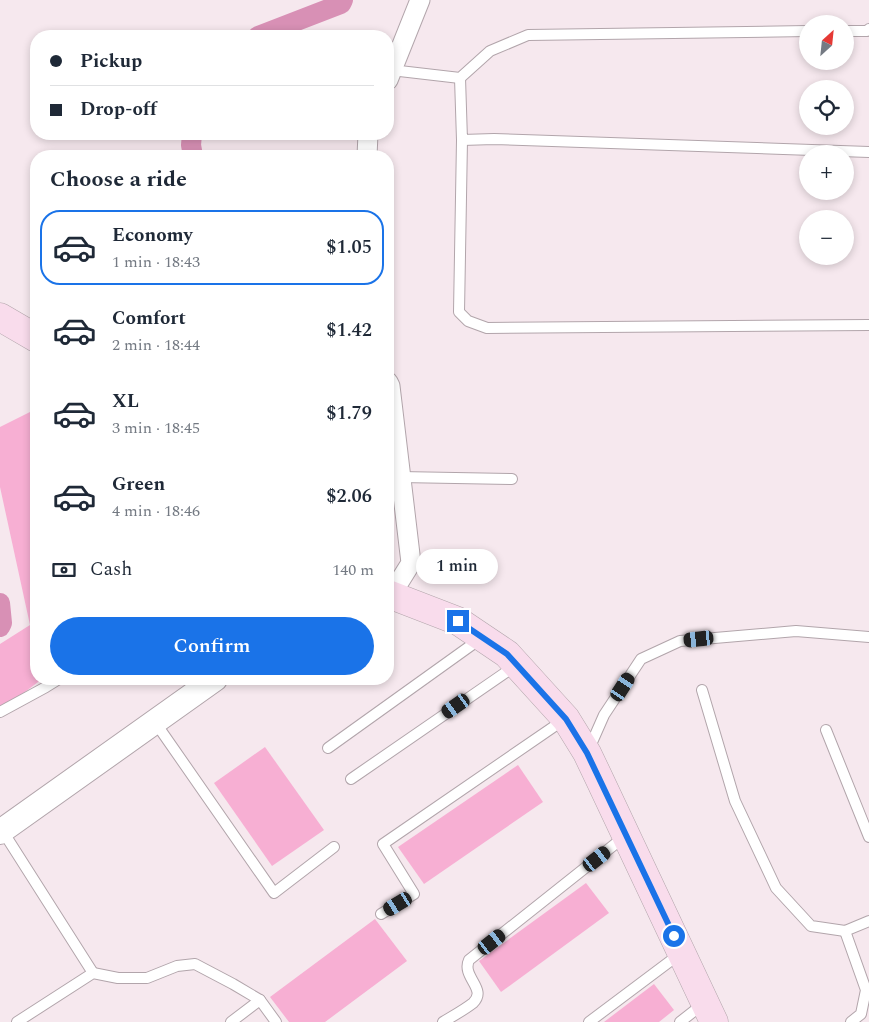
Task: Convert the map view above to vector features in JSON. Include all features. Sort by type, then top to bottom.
[{"type":"main road","points":[[0,317],[30,334]]},
{"type":"main road","points":[[394,597],[458,621],[507,654],[566,719],[587,753],[710,1012]]},
{"type":"street","points":[[394,63],[420,0]]},
{"type":"street","points":[[394,422],[411,563],[394,589]]},
{"type":"street","points":[[1,831],[207,685]]},
{"type":"lane","points":[[854,31],[869,30]]},
{"type":"lane","points":[[394,75],[460,78],[490,51],[528,35],[799,31]]},
{"type":"lane","points":[[460,78],[462,140],[459,312],[468,321],[487,328],[869,325]]},
{"type":"lane","points":[[462,140],[494,139],[869,152]]},
{"type":"lane","points":[[400,477],[512,479]]},
{"type":"lane","points":[[587,753],[604,715],[641,660],[680,641],[796,630],[869,637]]},
{"type":"lane","points":[[328,748],[483,638]]},
{"type":"lane","points":[[351,779],[517,665]]},
{"type":"lane","points":[[0,712],[49,685]]},
{"type":"lane","points":[[702,690],[735,801],[776,888],[812,926],[845,931],[869,921]]},
{"type":"lane","points":[[381,914],[414,894],[383,844],[566,719]]},
{"type":"lane","points":[[155,722],[274,893],[334,846]]},
{"type":"lane","points":[[826,730],[869,837]]},
{"type":"lane","points":[[1,831],[93,973]]},
{"type":"lane","points":[[443,1022],[478,997],[478,991],[467,971],[466,965],[469,960],[627,835]]},
{"type":"lane","points":[[845,931],[866,990],[862,1014],[852,1022]]},
{"type":"lane","points":[[589,1022],[682,952]]},
{"type":"lane","points":[[17,1022],[93,973],[118,978],[147,978],[177,966],[195,964],[260,1000],[276,1022]]},
{"type":"lane","points":[[231,1022],[260,1000]]},
{"type":"lane","points":[[680,1022],[710,1012]]},
{"type":"shaded area","points":[[30,412],[30,625],[0,487],[0,427]]},
{"type":"shaded area","points":[[30,625],[30,685],[34,685],[0,711],[0,644]]},
{"type":"shaded area","points":[[265,747],[324,830],[272,866],[214,783]]},
{"type":"shaded area","points":[[518,765],[543,802],[424,884],[398,847]]},
{"type":"shaded area","points":[[586,883],[609,913],[501,992],[479,961]]},
{"type":"shaded area","points":[[375,919],[407,961],[325,1022],[289,1022],[270,997]]},
{"type":"shaded area","points":[[654,984],[674,1010],[659,1022],[604,1022]]},
{"type":"waterway","points":[[274,30],[341,4],[343,0]]},
{"type":"waterway","points":[[191,140],[192,150]]},
{"type":"waterway","points":[[0,603],[2,623],[0,627]]},
{"type":"route","points":[[458,621],[507,654],[566,719],[587,753],[674,936]]}]
